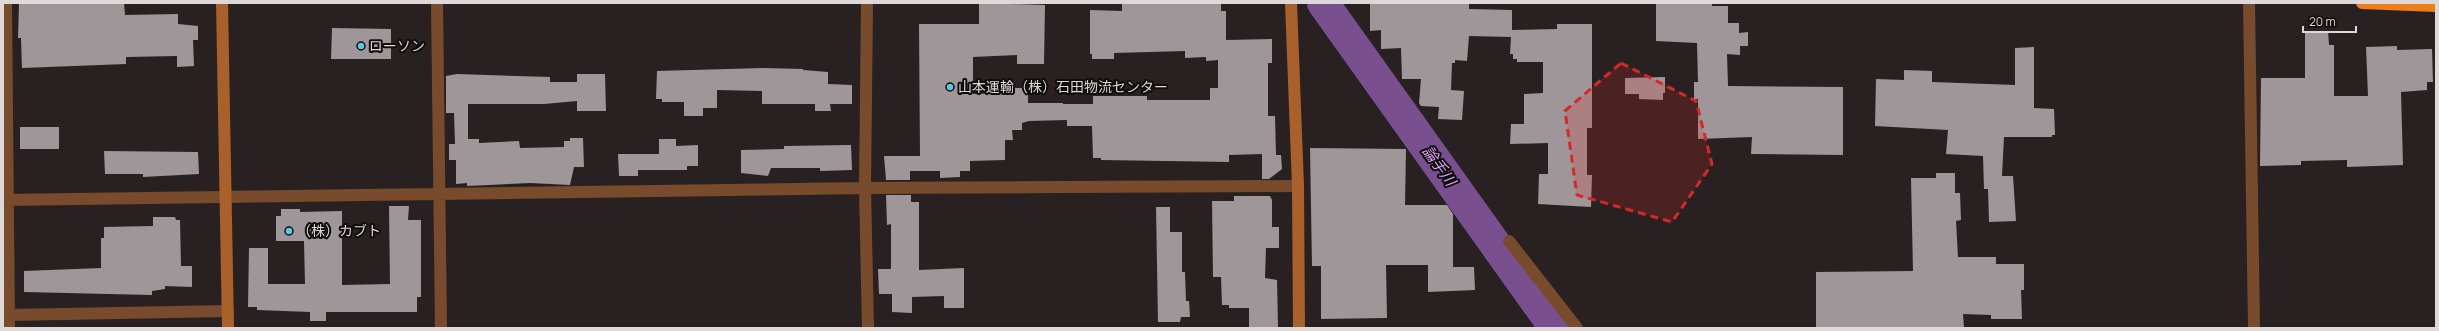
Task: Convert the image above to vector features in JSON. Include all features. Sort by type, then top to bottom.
[{"type":"highway","points":[[2362,3],[2428,5]]},
{"type":"street","points":[[6,3],[5,200],[9,328]]},
{"type":"street","points":[[222,3],[228,328]]},
{"type":"street","points":[[437,3],[441,328]]},
{"type":"street","points":[[867,3],[865,188],[868,328]]},
{"type":"street","points":[[1291,3],[1298,186],[1300,328]]},
{"type":"street","points":[[2249,3],[2254,328]]},
{"type":"street","points":[[5,200],[865,188],[1298,186]]},
{"type":"street","points":[[1509,241],[1577,328]]},
{"type":"street","points":[[9,315],[228,311]]},
{"type":"highlighted area","points":[[1621,63],[1696,101],[1712,164],[1672,222],[1577,195],[1565,111]]},
{"type":"building","points":[[19,3],[124,3],[125,15],[178,14],[178,24],[198,26],[198,40],[193,40],[194,66],[177,67],[177,56],[126,57],[126,64],[22,68],[21,38],[18,38]]},
{"type":"building","points":[[979,3],[1045,5],[1044,64],[1017,64],[1017,55],[973,57],[973,94],[1007,93],[1007,88],[1028,88],[1028,103],[1093,104],[1093,96],[1147,96],[1147,100],[1210,100],[1210,88],[1218,88],[1218,60],[1206,61],[1206,57],[1185,58],[1185,51],[1114,53],[1114,59],[1092,59],[1092,54],[1090,54],[1090,10],[1122,11],[1122,3],[1221,3],[1221,11],[1226,11],[1226,40],[1272,39],[1272,63],[1268,63],[1268,116],[1275,116],[1276,155],[1281,155],[1282,169],[1269,179],[1262,179],[1262,154],[1229,155],[1229,162],[1101,160],[1101,158],[1093,158],[1092,126],[1067,126],[1067,120],[1029,121],[1022,123],[1022,130],[1012,130],[1013,140],[1005,140],[1005,160],[970,161],[970,171],[960,171],[960,177],[940,178],[940,171],[910,171],[910,180],[886,180],[884,156],[920,156],[919,24],[979,24]]},
{"type":"building","points":[[1370,3],[1469,3],[1469,9],[1512,10],[1512,30],[1557,29],[1557,24],[1592,24],[1592,128],[1587,128],[1587,175],[1592,175],[1591,207],[1538,204],[1539,174],[1548,174],[1548,143],[1510,144],[1511,124],[1524,124],[1524,94],[1543,93],[1543,62],[1517,62],[1517,59],[1513,59],[1513,54],[1510,54],[1511,37],[1469,36],[1467,61],[1455,60],[1455,63],[1452,63],[1451,90],[1464,91],[1462,120],[1438,119],[1439,107],[1421,106],[1419,103],[1421,79],[1402,79],[1401,48],[1381,49],[1381,30],[1370,31]]},
{"type":"building","points":[[1656,3],[1712,3],[1712,6],[1728,6],[1728,23],[1739,23],[1739,33],[1748,32],[1748,46],[1740,46],[1740,55],[1727,54],[1728,86],[1843,87],[1843,155],[1751,154],[1752,137],[1698,139],[1698,99],[1694,99],[1694,82],[1698,82],[1697,43],[1656,41]]},
{"type":"building","points":[[332,28],[391,29],[391,59],[331,59]]},
{"type":"building","points":[[2305,31],[2328,31],[2329,45],[2334,45],[2334,96],[2368,96],[2366,47],[2397,46],[2397,50],[2432,49],[2433,82],[2427,82],[2427,90],[2401,92],[2403,165],[2347,167],[2347,160],[2301,161],[2301,165],[2260,166],[2261,78],[2305,78]]},
{"type":"building","points":[[2034,47],[2034,108],[2054,109],[2055,135],[2052,135],[2052,137],[2004,137],[2002,176],[2013,176],[2016,221],[1989,222],[1988,189],[1984,189],[1983,156],[1946,154],[1948,130],[1875,126],[1876,79],[1904,80],[1904,70],[1932,71],[1932,82],[2015,85],[2015,48]]},
{"type":"building","points":[[763,68],[803,69],[828,72],[828,84],[852,85],[852,104],[830,104],[831,111],[815,111],[815,104],[762,104],[762,91],[717,90],[717,108],[703,108],[703,116],[684,116],[684,102],[662,102],[662,99],[656,99],[657,71]]},
{"type":"building","points":[[457,74],[550,77],[550,82],[577,82],[577,74],[605,74],[606,111],[577,111],[577,101],[544,104],[468,104],[468,139],[479,139],[479,143],[519,141],[520,148],[564,147],[564,141],[570,141],[570,138],[583,138],[584,167],[574,167],[570,185],[530,183],[467,186],[467,183],[456,184],[456,160],[449,160],[449,144],[455,144],[454,113],[446,113],[446,76]]},
{"type":"building","points":[[1665,77],[1665,93],[1663,93],[1663,100],[1639,99],[1639,94],[1625,94],[1625,78]]},
{"type":"building","points":[[20,127],[59,127],[59,149],[20,149]]},
{"type":"building","points":[[659,139],[676,139],[676,146],[698,145],[698,166],[687,166],[687,170],[638,170],[638,176],[619,176],[618,154],[659,154]]},
{"type":"building","points":[[851,145],[852,170],[820,171],[820,168],[771,168],[768,176],[741,173],[741,150],[784,149],[784,146]]},
{"type":"building","points":[[1310,148],[1406,149],[1405,205],[1447,205],[1453,214],[1453,267],[1474,267],[1475,290],[1428,292],[1428,265],[1386,265],[1387,318],[1321,319],[1321,266],[1312,266]]},
{"type":"building","points":[[104,151],[198,152],[199,174],[143,177],[143,174],[105,174]]},
{"type":"building","points":[[1936,173],[1955,173],[1955,193],[1960,193],[1961,220],[1956,221],[1958,257],[1996,257],[1996,264],[2024,264],[2024,290],[2021,290],[2022,319],[1991,319],[1991,315],[1963,314],[1964,328],[1816,328],[1816,272],[1913,271],[1911,178],[1936,178]]},
{"type":"building","points":[[886,195],[911,195],[911,202],[919,202],[919,270],[964,268],[964,308],[944,308],[944,296],[912,297],[912,313],[892,312],[892,294],[879,294],[878,269],[891,269],[891,224],[887,225]]},
{"type":"building","points":[[1234,196],[1270,196],[1272,200],[1272,227],[1279,227],[1279,248],[1266,248],[1265,278],[1277,280],[1278,328],[1249,328],[1249,308],[1229,308],[1229,305],[1222,305],[1221,277],[1213,277],[1212,201],[1234,201]]},
{"type":"building","points":[[389,206],[409,206],[408,220],[421,220],[421,297],[417,297],[417,312],[326,312],[326,321],[310,321],[310,312],[257,310],[257,307],[248,307],[249,248],[268,248],[268,284],[305,284],[304,241],[276,241],[276,216],[281,216],[281,209],[300,209],[300,212],[342,211],[342,285],[390,284]]},
{"type":"building","points":[[1156,207],[1170,207],[1170,232],[1182,232],[1182,272],[1185,272],[1186,301],[1189,301],[1190,317],[1181,317],[1180,322],[1158,322]]},
{"type":"building","points":[[153,217],[175,217],[176,220],[180,220],[181,266],[192,266],[192,287],[165,286],[165,289],[152,291],[152,295],[24,292],[24,271],[101,268],[101,238],[104,238],[104,227],[153,226]]},
{"type":"waterway","name":"論手川","points":[[1323,3],[1555,328]]},
{"type":"place","name":"ローソン","points":[[361,46]]},
{"type":"place","name":"山本運輸（株）石田物流センター","points":[[950,87]]},
{"type":"place","name":"（株）カブト","points":[[289,231]]}]
